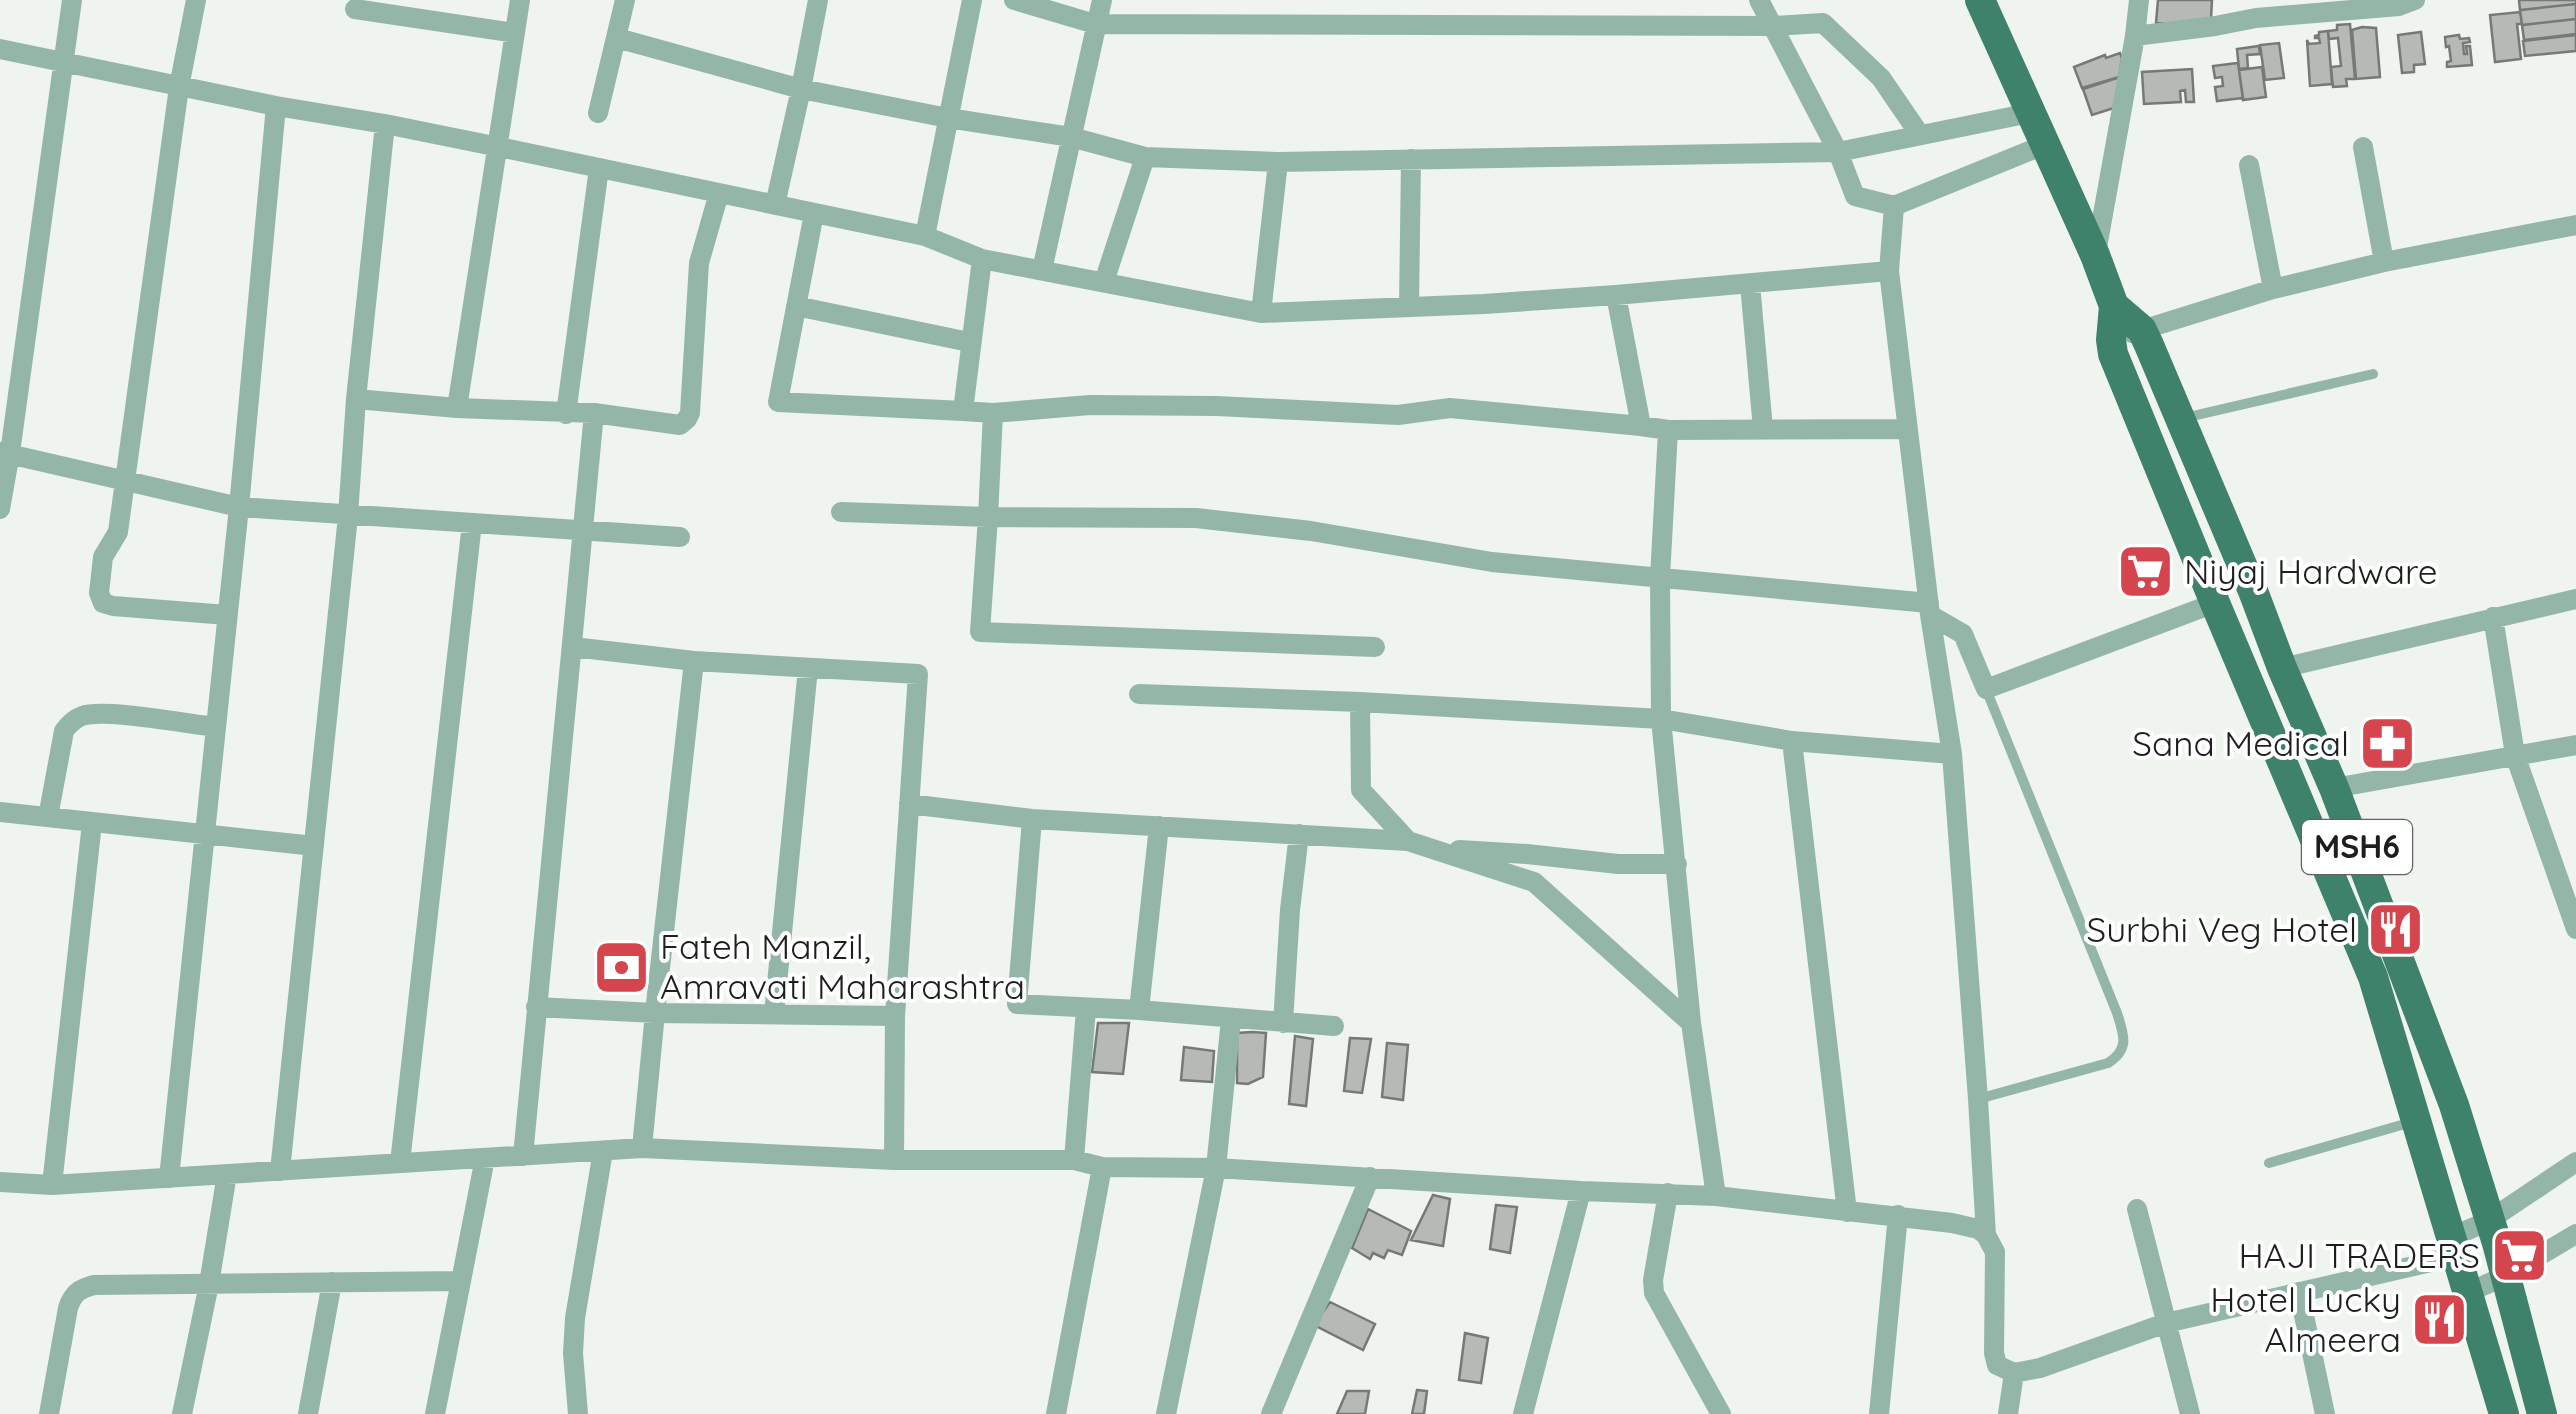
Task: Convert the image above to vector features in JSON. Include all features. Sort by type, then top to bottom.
[{"type":"main road","name":"MSH6","points":[[1980,0],[2095,255],[2114,306],[2113,354],[2373,977],[2504,1414]]},
{"type":"main road","name":"MSH6","points":[[2114,306],[2142,330],[2334,788],[2454,1106],[2506,1276],[2542,1414]]},
{"type":"street","points":[[0,509],[5,452],[72,0]]},
{"type":"street","points":[[196,0],[179,87],[117,538],[103,557],[99,592],[103,603],[228,615]]},
{"type":"street","points":[[457,408],[520,0]]},
{"type":"street","points":[[598,113],[625,0]]},
{"type":"street","points":[[775,205],[818,0]]},
{"type":"street","points":[[925,236],[972,0]]},
{"type":"street","points":[[1014,0],[1096,24],[1822,23],[1881,78],[1920,135]]},
{"type":"street","points":[[1042,270],[1102,0]]},
{"type":"street","points":[[1759,0],[1838,152],[1855,196],[1894,206],[2044,145]]},
{"type":"street","points":[[2095,255],[2136,36],[2139,0]]},
{"type":"street","points":[[2136,36],[2284,8],[2398,6],[2415,0]]},
{"type":"street","points":[[355,8],[515,33]]},
{"type":"street","points":[[617,38],[801,89],[1070,138],[1145,156],[1278,162],[1838,152],[2030,113]]},
{"type":"street","points":[[0,49],[276,106],[499,146],[925,236],[982,259],[1261,313],[1616,295],[1889,271]]},
{"type":"street","points":[[169,1178],[239,507],[276,106]]},
{"type":"street","points":[[280,1171],[385,124]]},
{"type":"street","points":[[2363,146],[2384,262]]},
{"type":"street","points":[[1104,282],[1145,156]]},
{"type":"street","points":[[1410,159],[1410,307]]},
{"type":"street","points":[[1261,313],[1278,162]]},
{"type":"street","points":[[2249,165],[2273,288]]},
{"type":"street","points":[[566,414],[599,168]]},
{"type":"street","points":[[356,399],[457,408],[594,413],[680,424],[687,419],[691,404],[699,263],[718,193]]},
{"type":"street","points":[[1894,206],[1889,271],[1930,609],[1952,754],[1986,1234],[1995,1252],[1997,1365],[2014,1373],[2040,1368],[2166,1323],[2299,1292],[2455,1247],[2576,1162]]},
{"type":"street","points":[[814,213],[778,402],[994,413],[1090,404],[1398,415],[1450,408],[1668,430],[1907,430]]},
{"type":"street","points":[[2111,340],[2273,288],[2576,225]]},
{"type":"street","points":[[962,412],[982,259]]},
{"type":"street","points":[[1750,284],[1763,430]]},
{"type":"street","points":[[1616,295],[1641,426]]},
{"type":"street","points":[[796,306],[970,342]]},
{"type":"street","points":[[523,1156],[594,413]]},
{"type":"street","points":[[994,413],[980,632],[1375,647]]},
{"type":"street","points":[[1668,430],[1660,578],[1661,719],[1692,1023],[1716,1196]]},
{"type":"street","points":[[5,452],[239,507],[680,537]]},
{"type":"street","points":[[841,512],[1196,518],[1311,531],[1492,562],[1930,609],[1964,634],[1986,689],[2214,603]]},
{"type":"street","points":[[400,1164],[472,523]]},
{"type":"street","points":[[2282,668],[2576,600]]},
{"type":"street","points":[[2493,618],[2515,756],[2576,929]]},
{"type":"street","points":[[572,648],[694,661],[918,674],[895,1016],[894,1160]]},
{"type":"street","points":[[642,1148],[694,661]]},
{"type":"street","points":[[774,1014],[808,668]]},
{"type":"street","points":[[1139,694],[1661,719],[1792,741],[1952,754]]},
{"type":"street","points":[[1360,702],[1361,790],[1408,841]]},
{"type":"street","points":[[48,817],[64,732],[80,717],[104,714],[216,727]]},
{"type":"street","points":[[1792,741],[1847,1212]]},
{"type":"street","points":[[2334,788],[2576,744]]},
{"type":"street","points":[[910,804],[1032,818],[1408,841],[1438,849],[1534,882],[1692,1023]]},
{"type":"street","points":[[0,812],[314,846]]},
{"type":"street","points":[[1032,818],[1017,1004],[1334,1026]]},
{"type":"street","points":[[52,1185],[92,823]]},
{"type":"street","points":[[1139,1010],[1159,826]]},
{"type":"street","points":[[1283,1023],[1299,834]]},
{"type":"street","points":[[1438,849],[1618,864],[1677,864]]},
{"type":"street","points":[[536,1007],[655,1013],[895,1016]]},
{"type":"street","points":[[1074,1160],[1086,1009]]},
{"type":"street","points":[[1166,1414],[1216,1168],[1231,1019]]},
{"type":"street","points":[[0,1182],[52,1185],[642,1148],[894,1160],[1074,1160],[1102,1167],[1216,1168],[1716,1196],[1952,1222],[1986,1234]]},
{"type":"street","points":[[578,1414],[573,1353],[575,1318],[603,1151]]},
{"type":"street","points":[[435,1414],[485,1158]]},
{"type":"street","points":[[1056,1414],[1102,1167]]},
{"type":"street","points":[[182,1414],[227,1174]]},
{"type":"street","points":[[1271,1414],[1370,1177]]},
{"type":"street","points":[[1523,1414],[1581,1191]]},
{"type":"street","points":[[1668,1194],[1654,1293],[1722,1414]]},
{"type":"street","points":[[2136,1209],[2190,1414]]},
{"type":"street","points":[[1879,1414],[1898,1215]]},
{"type":"street","points":[[2469,1292],[2506,1276],[2576,1234]]},
{"type":"street","points":[[49,1414],[68,1308],[80,1288],[460,1281]]},
{"type":"street","points":[[308,1414],[332,1282]]},
{"type":"street","points":[[2299,1292],[2325,1414]]},
{"type":"street","points":[[2008,1414],[2014,1373]]},
{"type":"lane","points":[[2181,419],[2373,374]]},
{"type":"lane","points":[[1978,1100],[2108,1063],[2119,1056],[2124,1046],[2118,1012],[1986,689]]},
{"type":"lane","points":[[2269,1163],[2416,1120]]},
{"type":"building","points":[[2158,0],[2212,0],[2211,19],[2201,26],[2156,23]]},
{"type":"building","points":[[2519,0],[2576,0],[2576,4],[2520,10]]},
{"type":"building","points":[[2576,4],[2576,19],[2522,25],[2520,10]]},
{"type":"building","points":[[2520,12],[2522,24],[2517,24],[2521,59],[2495,62],[2490,15]]},
{"type":"building","points":[[2576,19],[2576,34],[2524,40],[2522,25]]},
{"type":"building","points":[[2350,24],[2355,79],[2346,79],[2347,86],[2333,87],[2331,67],[2341,66],[2338,38],[2329,39],[2328,31]]},
{"type":"building","points":[[2376,28],[2380,77],[2356,79],[2352,30]]},
{"type":"building","points":[[2328,31],[2332,84],[2310,86],[2307,40],[2309,44],[2320,43],[2315,36]]},
{"type":"building","points":[[2421,32],[2425,64],[2414,65],[2414,72],[2402,73],[2398,35]]},
{"type":"building","points":[[2459,35],[2460,39],[2469,38],[2470,42],[2463,43],[2464,54],[2466,46],[2470,46],[2472,65],[2447,67],[2451,61],[2445,37]]},
{"type":"building","points":[[2576,35],[2576,51],[2525,56],[2523,41]]},
{"type":"building","points":[[2279,43],[2284,78],[2265,80],[2260,45]]},
{"type":"building","points":[[2259,46],[2260,54],[2247,55],[2248,68],[2239,69],[2237,49]]},
{"type":"building","points":[[2120,53],[2119,77],[2082,88],[2074,67]]},
{"type":"building","points":[[2238,63],[2243,98],[2217,101],[2215,87],[2223,86],[2222,77],[2215,78],[2213,66]]},
{"type":"building","points":[[2262,67],[2266,97],[2243,100],[2239,70]]},
{"type":"building","points":[[2192,69],[2194,102],[2186,102],[2185,90],[2180,91],[2181,102],[2144,104],[2142,72]]},
{"type":"building","points":[[2120,77],[2117,107],[2092,115],[2083,89]]},
{"type":"building","points":[[1098,1023],[1129,1023],[1123,1074],[1092,1072]]},
{"type":"building","points":[[1237,1033],[1266,1033],[1263,1077],[1248,1084],[1237,1083]]},
{"type":"building","points":[[1295,1036],[1313,1039],[1306,1106],[1289,1104]]},
{"type":"building","points":[[1350,1038],[1371,1039],[1362,1093],[1344,1091]]},
{"type":"building","points":[[1387,1043],[1408,1045],[1403,1100],[1382,1097]]},
{"type":"building","points":[[1184,1047],[1214,1051],[1212,1082],[1181,1080]]},
{"type":"building","points":[[1433,1195],[1450,1199],[1443,1246],[1411,1240]]},
{"type":"building","points":[[1496,1205],[1517,1207],[1510,1253],[1490,1249]]},
{"type":"building","points":[[1368,1209],[1411,1231],[1402,1255],[1388,1250],[1384,1258],[1373,1253],[1370,1259],[1352,1248]]},
{"type":"building","points":[[1330,1302],[1375,1324],[1363,1350],[1314,1325]]},
{"type":"building","points":[[1465,1333],[1488,1338],[1481,1383],[1459,1380]]},
{"type":"building","points":[[1417,1390],[1427,1391],[1424,1414],[1412,1414]]},
{"type":"building","points":[[1347,1391],[1369,1391],[1365,1414],[1337,1414]]},
{"type":"place","name":"Niyaj Hardware","points":[[2145,572]]},
{"type":"place","name":"Sana Medical","points":[[2388,744]]},
{"type":"place","name":"Surbhi Veg Hotel","points":[[2396,930]]},
{"type":"place","name":"Fateh Manzil, Amravati Maharashtra","points":[[621,967]]},
{"type":"place","name":"HAJI TRADERS","points":[[2519,1256]]},
{"type":"place","name":"Hotel Lucky Almeera","points":[[2440,1320]]}]
